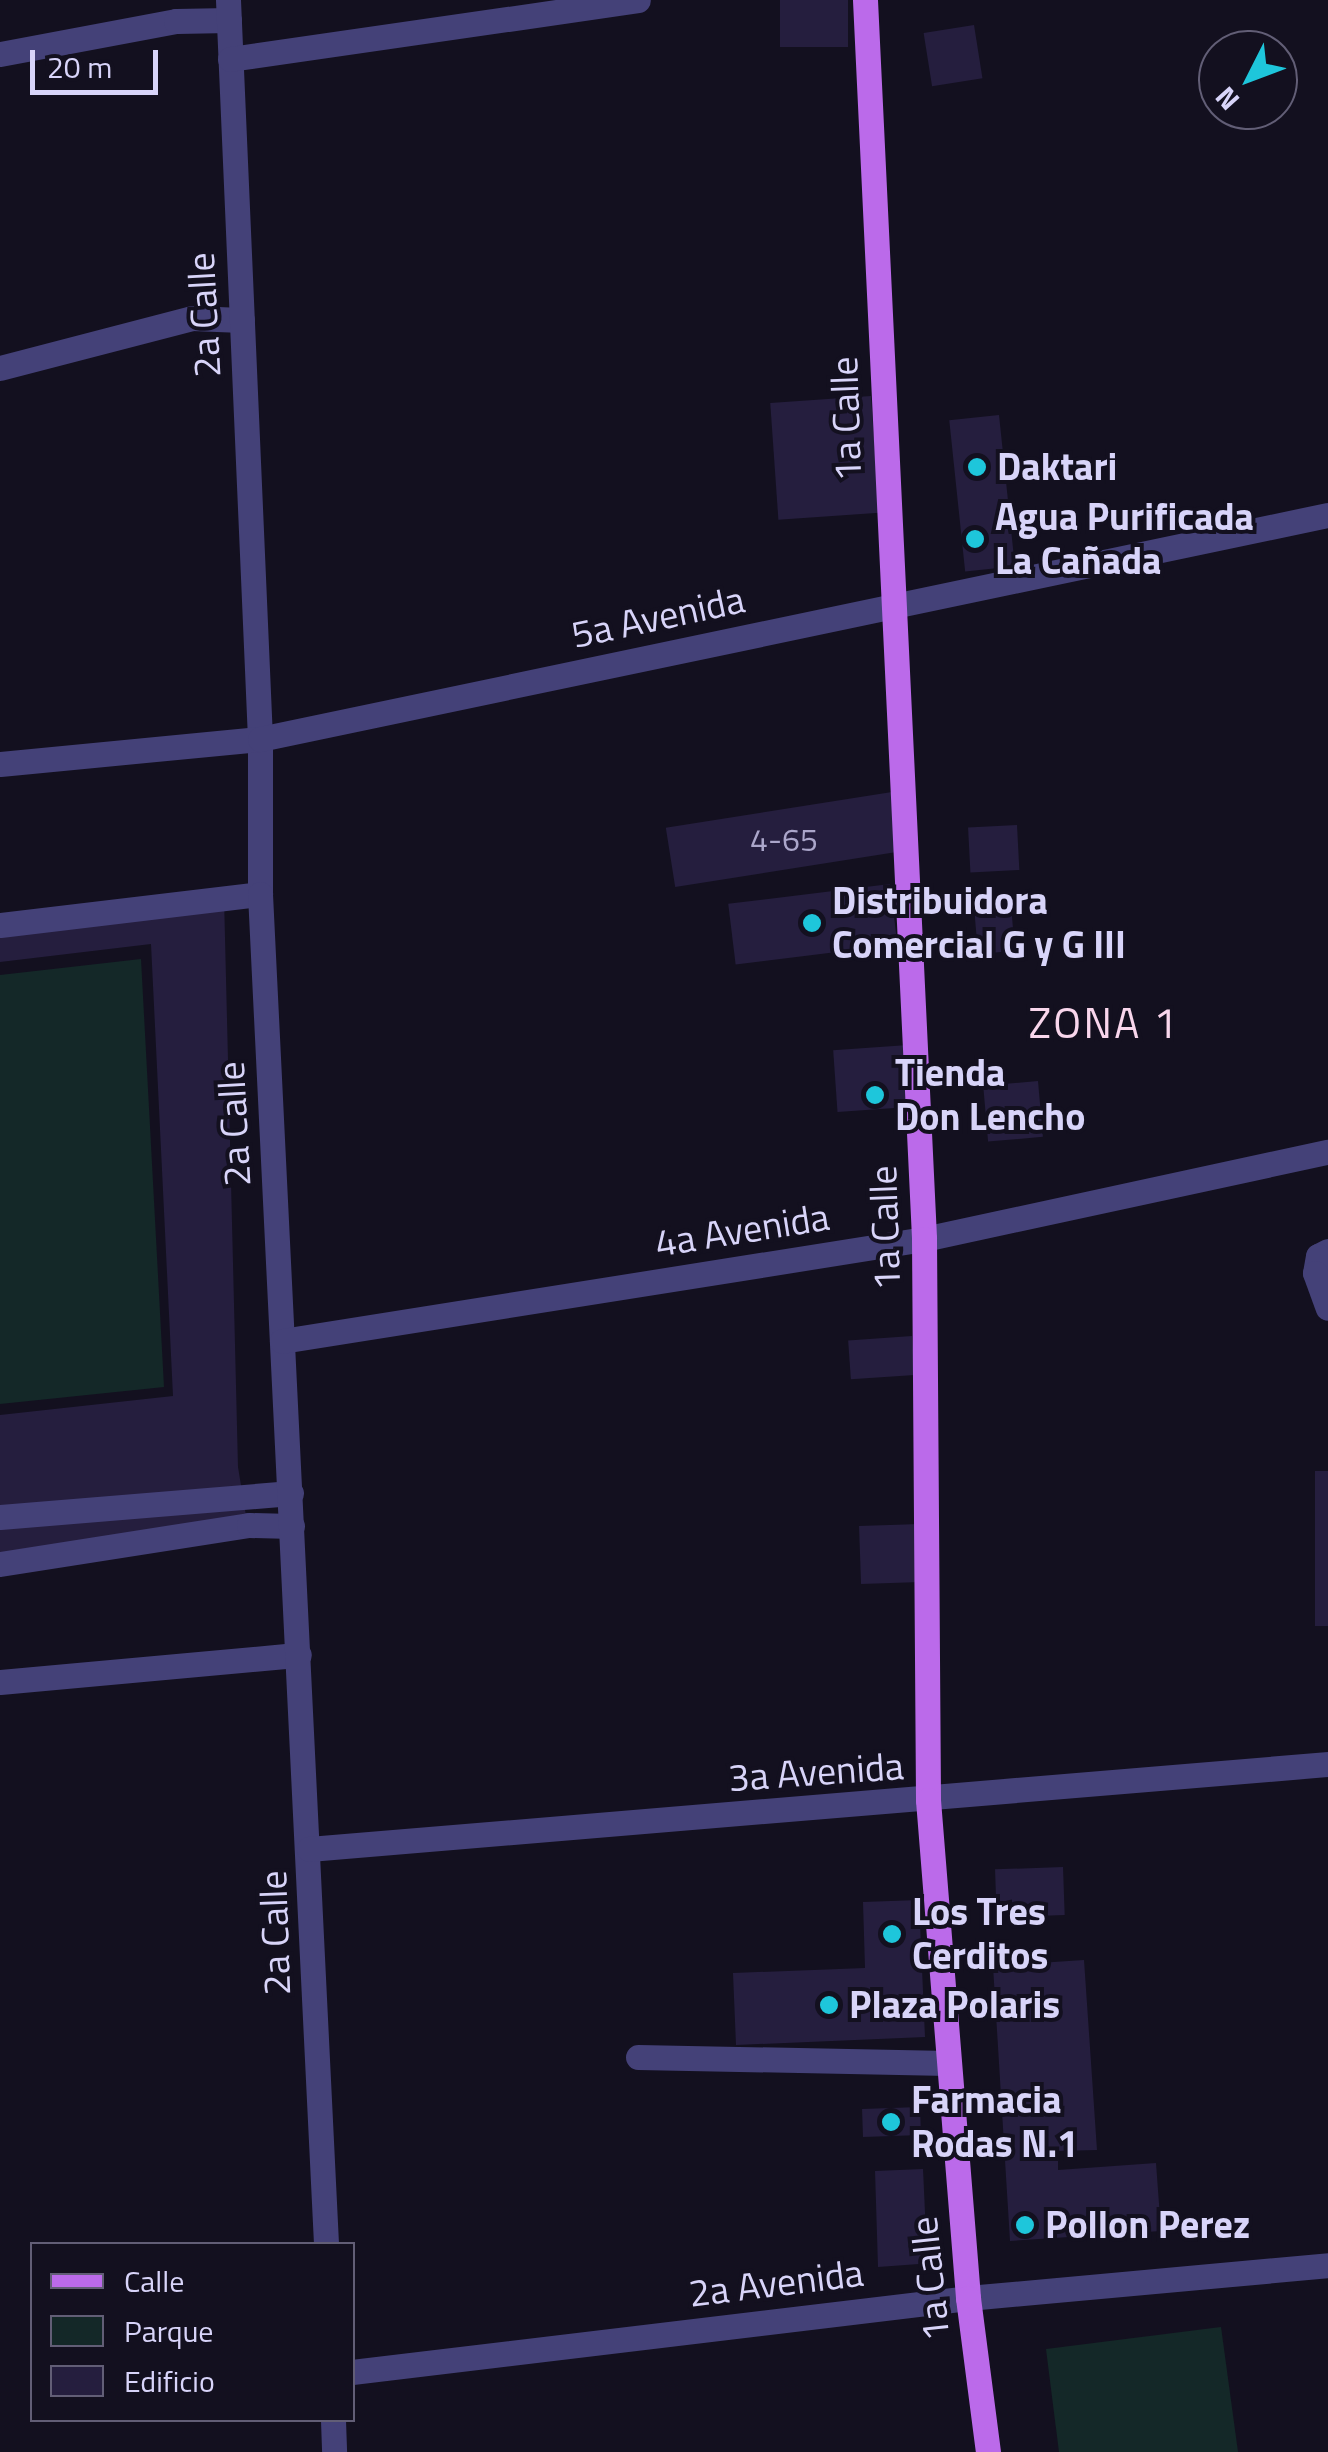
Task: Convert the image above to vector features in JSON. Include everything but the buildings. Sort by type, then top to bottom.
[{"type":"main road","name":"1a Calle","points":[[865,0],[924,1239],[928,1800],[968,2298],[988,2452]]},
{"type":"street","points":[[230,59],[638,0]]},
{"type":"street","points":[[0,54],[228,10]]},
{"type":"street","name":"2a Calle","points":[[228,10],[260,739],[260,894],[326,2242]]},
{"type":"street","points":[[0,368],[192,318],[242,320]]},
{"type":"street","name":"5a Avenida","points":[[0,764],[260,739],[1328,515]]},
{"type":"street","points":[[0,924],[260,894]]},
{"type":"street","name":"4a Avenida","points":[[282,1341],[924,1239],[1328,1152]]},
{"type":"street","points":[[1328,1251],[1318,1256],[1315,1273],[1328,1308]]},
{"type":"street","points":[[0,1517],[291,1494]]},
{"type":"street","points":[[0,1564],[249,1524],[292,1526]]},
{"type":"street","points":[[0,1682],[299,1654]]},
{"type":"street","name":"3a Avenida","points":[[309,1848],[928,1800],[1328,1764]]},
{"type":"street","points":[[638,2057],[901,2067],[948,2063]]},
{"type":"street","name":"2a Avenida","points":[[355,2372],[968,2298],[1328,2265]]},
{"type":"street","points":[[333,2422],[334,2452]]},
{"type":"green space","points":[[141,959],[164,1387],[0,1404],[0,975]]},
{"type":"green space","points":[[1221,2327],[1238,2452],[1059,2452],[1046,2349]]},
{"type":"place","name":"Daktari","points":[[977,467]]},
{"type":"place","name":"Agua Purificada La Cañada","points":[[975,539]]},
{"type":"place","name":"Distribuidora Comercial G y G III","points":[[812,923]]},
{"type":"place","name":"Tienda Don Lencho","points":[[875,1095]]},
{"type":"place","name":"Los Tres Cerditos","points":[[892,1934]]},
{"type":"place","name":"Plaza Polaris","points":[[829,2005]]},
{"type":"place","name":"Farmacia Rodas N.1","points":[[891,2122]]},
{"type":"place","name":"Pollon Perez","points":[[1025,2225]]},
{"type":"district","name":"ZONA 1","points":[[1104,1022]]}]
